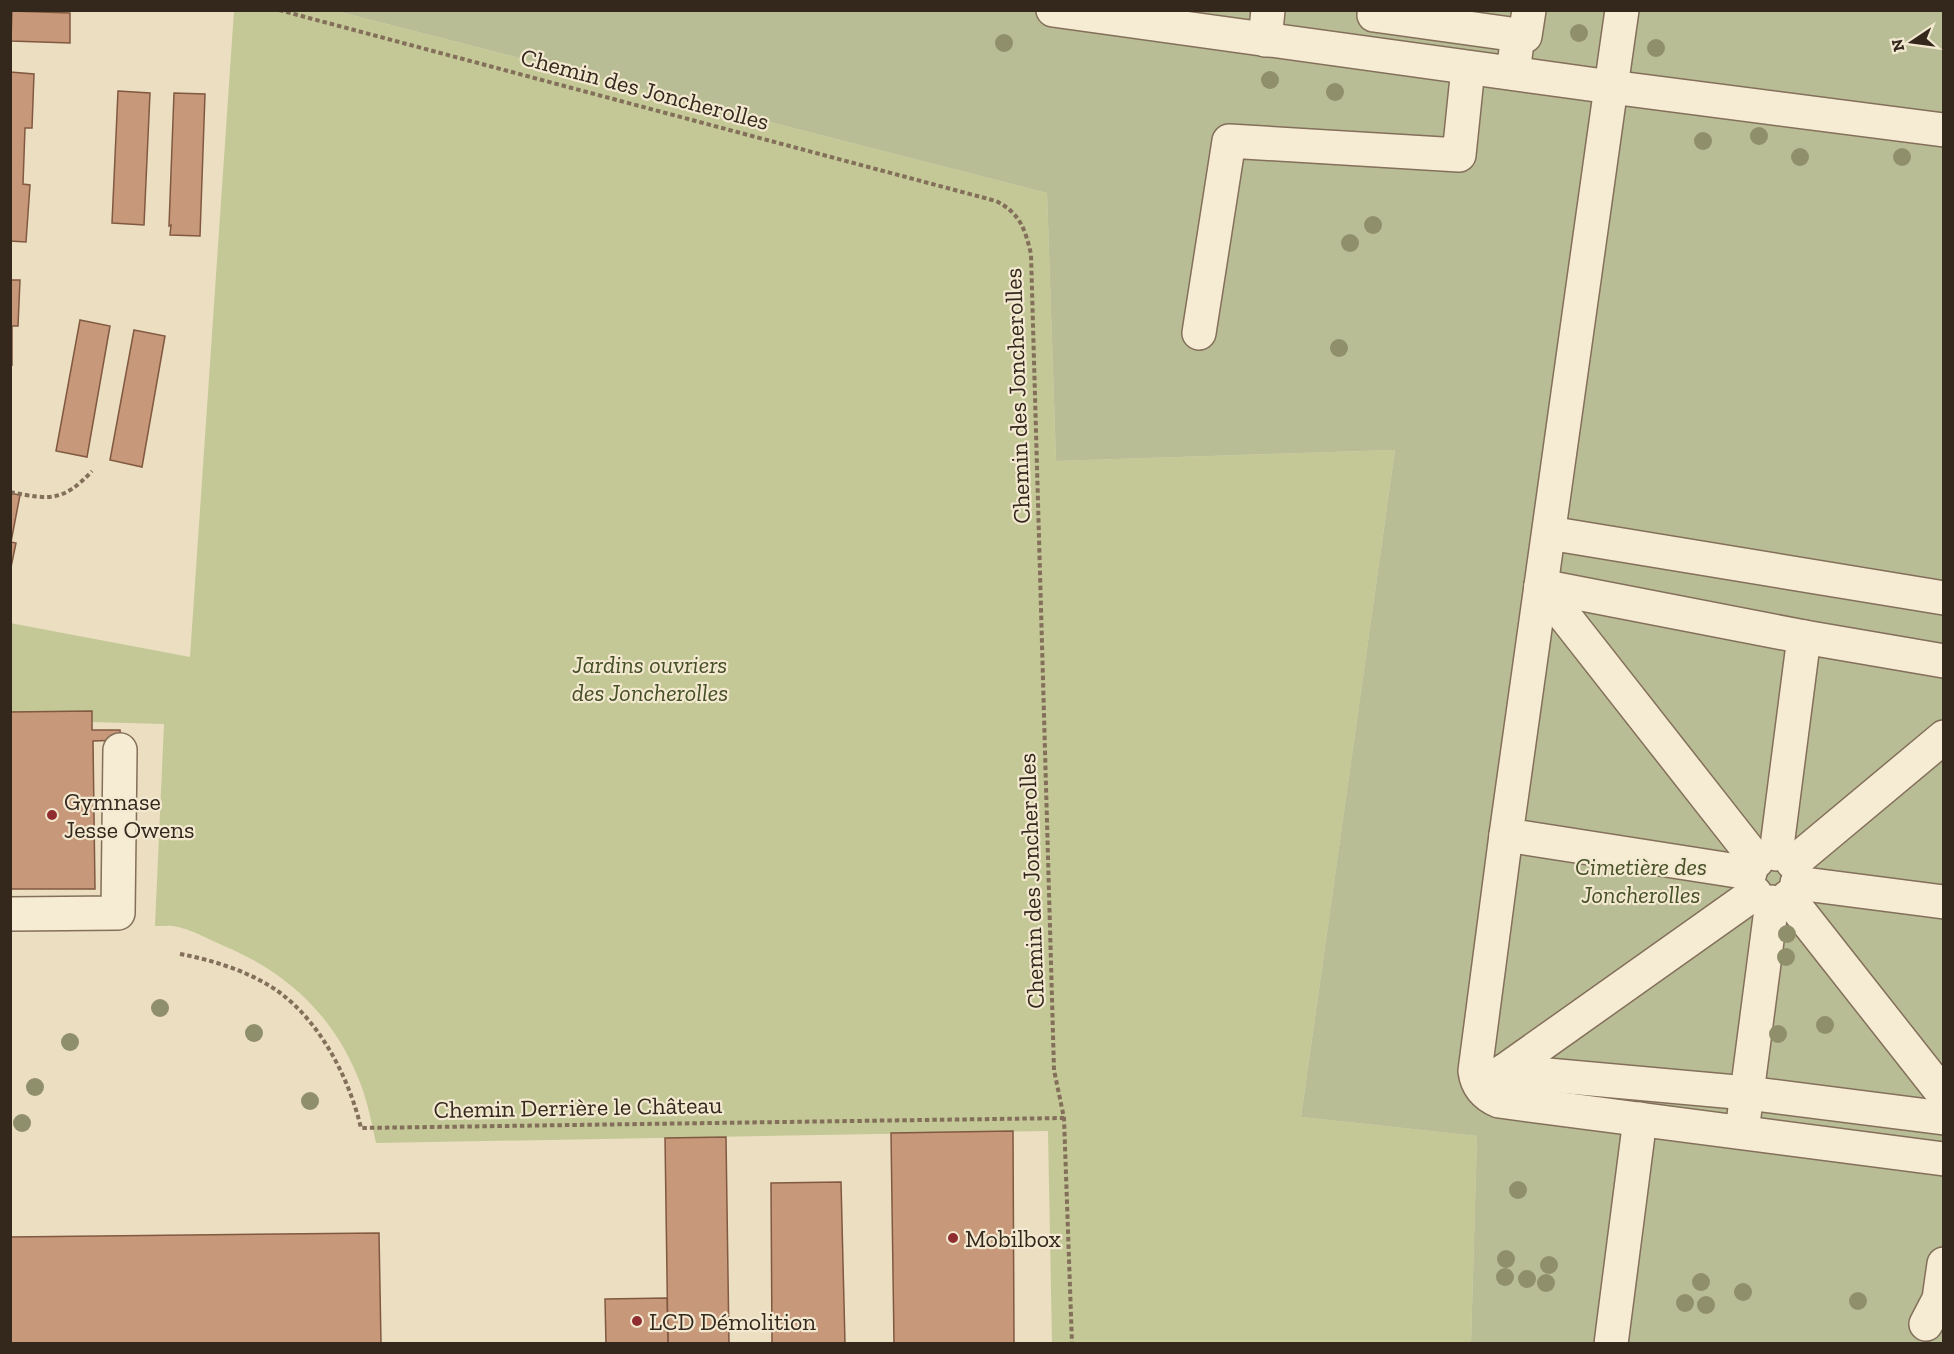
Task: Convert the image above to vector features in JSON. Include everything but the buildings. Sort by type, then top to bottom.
[{"type":"lane","points":[[1053,10],[1267,25],[1468,68],[1944,130]]},
{"type":"lane","points":[[1375,10],[1374,15],[1523,23],[1513,74]]},
{"type":"lane","points":[[1622,10],[1506,835],[1475,1064],[1476,1078],[1747,1093],[1944,1118]]},
{"type":"lane","points":[[1199,333],[1229,141],[1459,155],[1468,68]]},
{"type":"lane","points":[[1549,533],[1944,598]]},
{"type":"lane","points":[[1541,586],[1804,637],[1944,661]]},
{"type":"lane","points":[[1541,586],[1944,1095]]},
{"type":"lane","points":[[1742,1132],[1804,637]]},
{"type":"lane","points":[[1944,737],[1773,878],[1492,1079],[1487,1095],[1499,1101],[1944,1159]]},
{"type":"lane","points":[[10,914],[118,913],[120,750]]},
{"type":"lane","points":[[1506,835],[1773,878],[1944,902]]},
{"type":"lane","points":[[1611,1344],[1640,1119]]},
{"type":"lane","points":[[1926,1324],[1939,1299],[1944,1264]]},
{"type":"path","name":"Chemin des Joncherolles","points":[[279,10],[996,201],[1009,207],[1019,219],[1031,254],[1054,1070],[1064,1118],[1072,1344]]},
{"type":"path","points":[[10,492],[58,497],[79,486],[92,471]]},
{"type":"path","name":"Chemin Derrière le Château","points":[[180,954],[211,961],[261,981],[279,992],[293,1005],[318,1034],[343,1076],[361,1128],[1064,1118]]},
{"type":"green space","name":"Jardins ouvriers des Joncherolles","points":[[234,11],[336,11],[1047,193],[1056,461],[1395,450],[1301,1117],[1477,1136],[1471,1343],[1052,1343],[1048,1131],[376,1143],[366,1099],[351,1061],[324,1019],[307,1001],[289,984],[248,957],[184,928],[155,926],[164,724],[92,722],[92,712],[11,712],[10,623],[190,657]]},
{"type":"green space","name":"Cimetière des Joncherolles","points":[[336,11],[1943,11],[1943,1343],[1471,1343],[1477,1136],[1301,1117],[1395,450],[1056,461],[1047,193]]},
{"type":"place","name":"Gymnase Jesse Owens","points":[[52,815]]},
{"type":"place","name":"Mobilbox","points":[[953,1238]]},
{"type":"place","name":"LCD Démolition","points":[[637,1321]]}]
